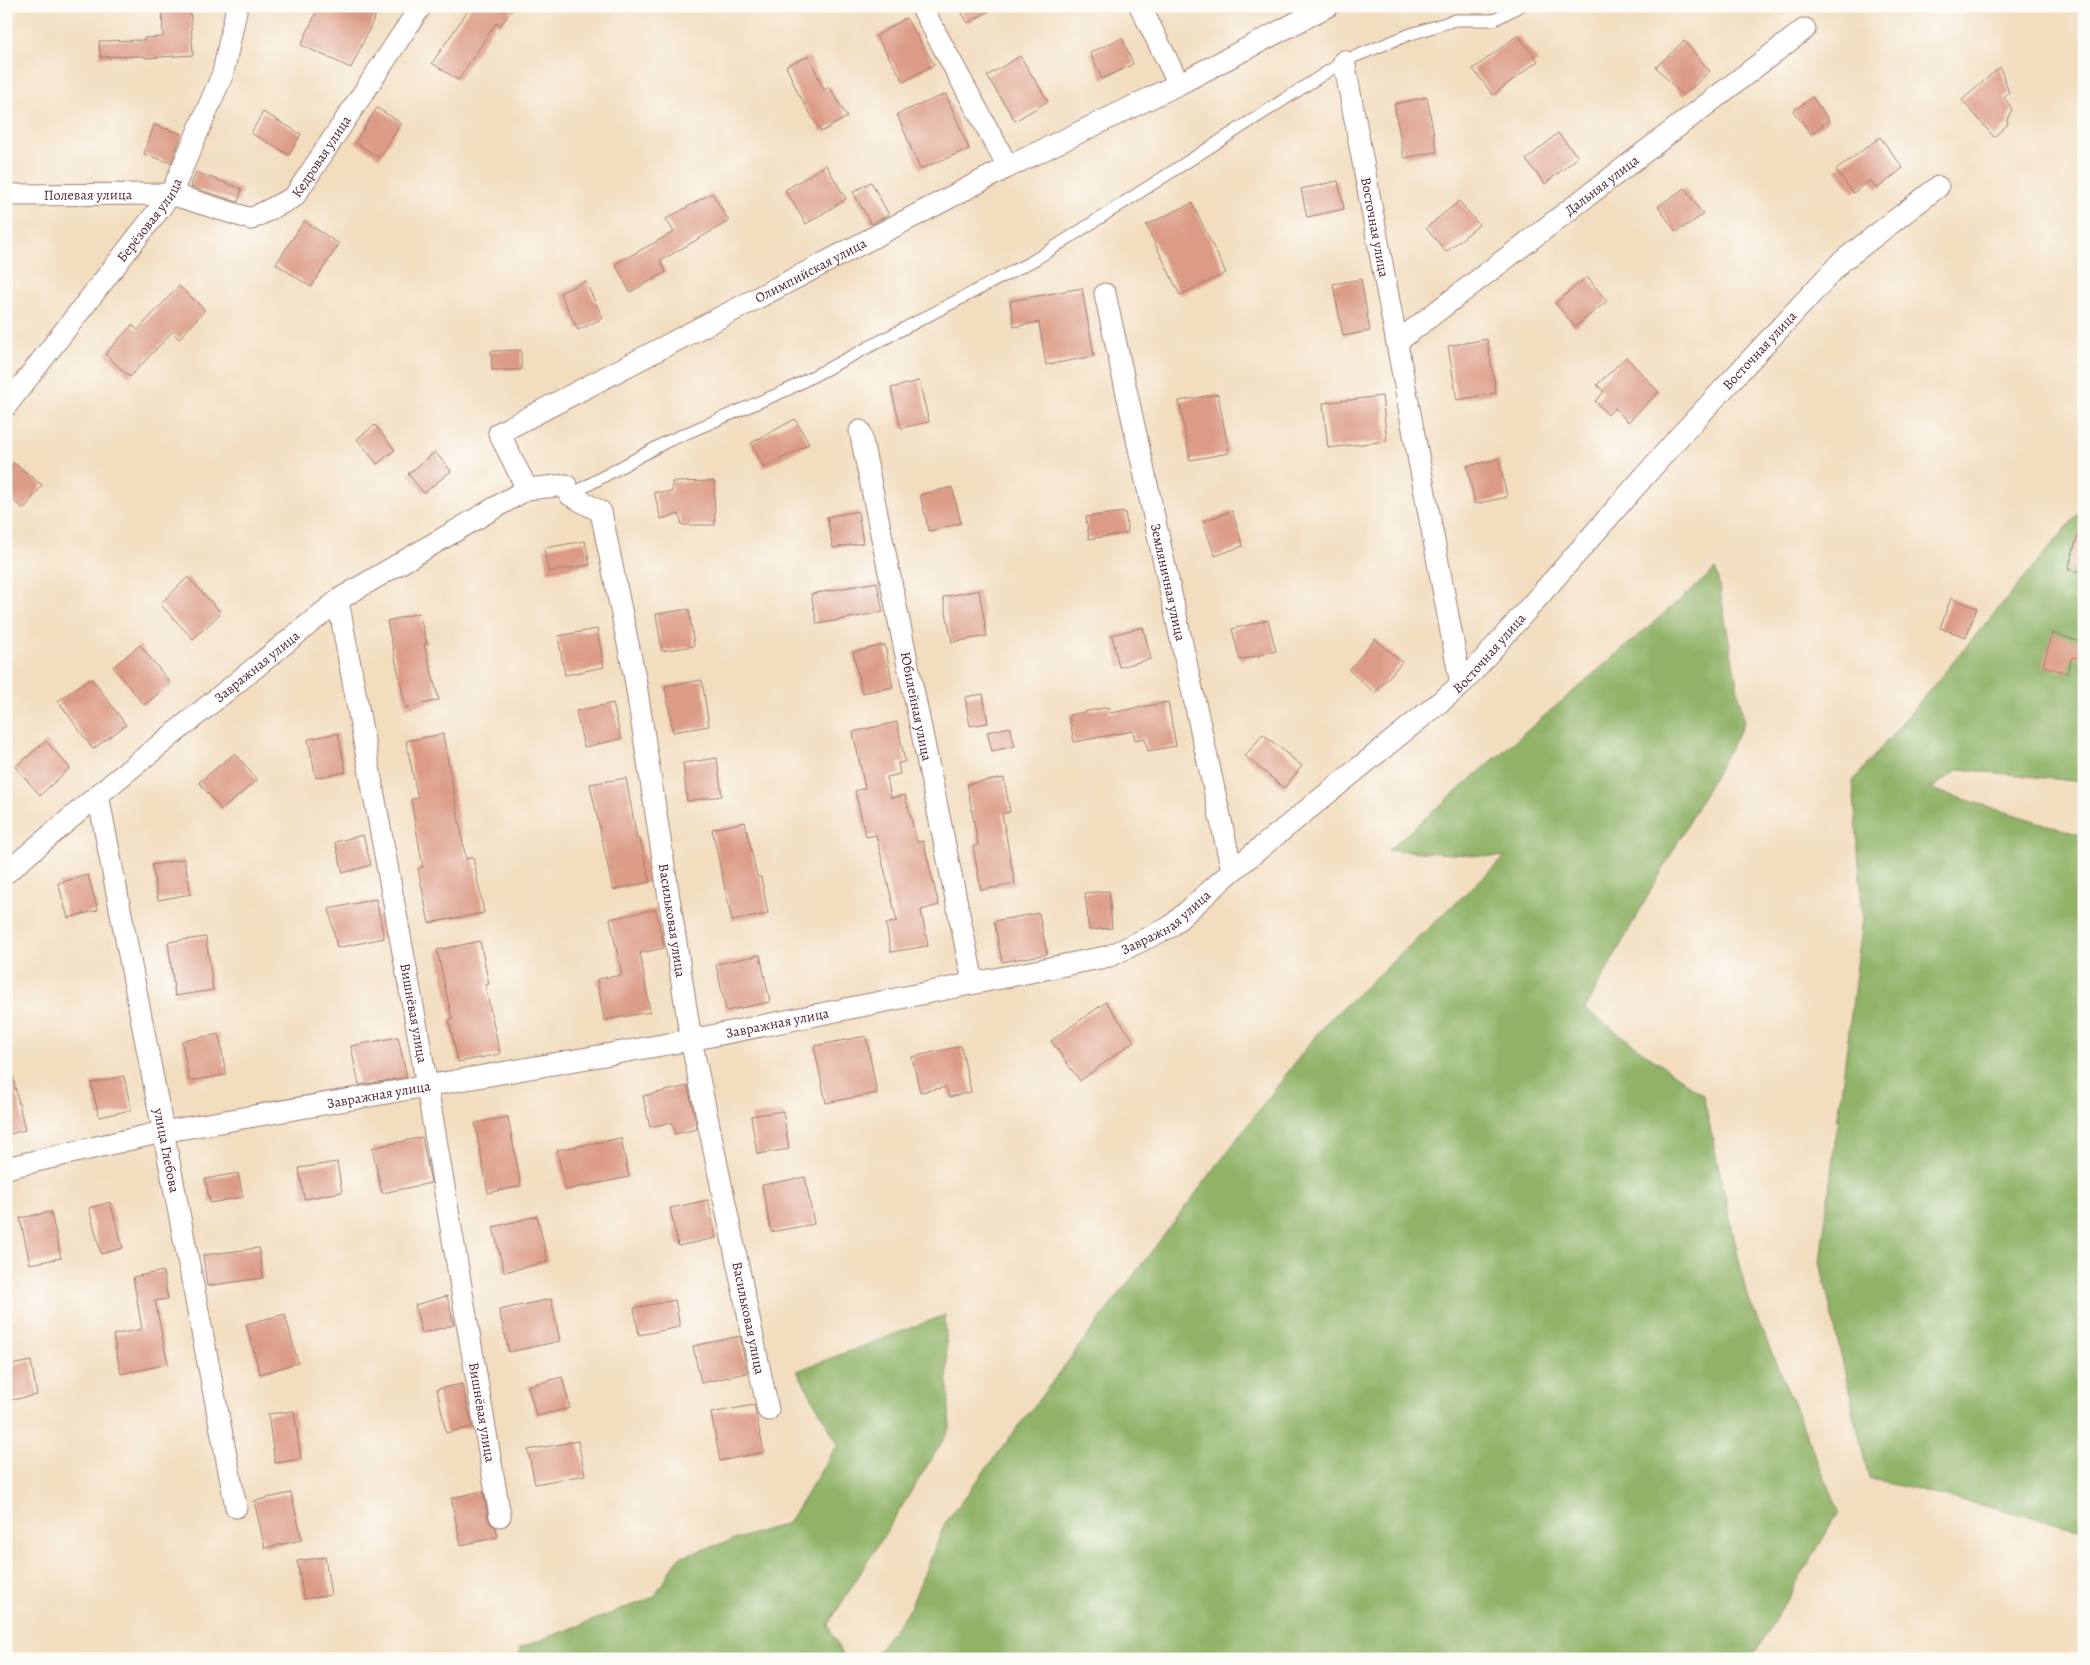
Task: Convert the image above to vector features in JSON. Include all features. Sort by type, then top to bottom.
[{"type":"street","name":"Берёзовая улица","points":[[6,406],[171,194],[222,73],[237,6]]},
{"type":"street","name":"Кедровая улица","points":[[171,194],[251,219],[294,197],[420,6]]},
{"type":"street","points":[[921,6],[1008,167]]},
{"type":"street","points":[[1140,6],[1179,84]]},
{"type":"street","name":"Олимпийская улица","points":[[527,489],[499,433],[1008,167],[1179,84],[1328,6]]},
{"type":"street","name":"Дальняя улица","points":[[1397,342],[1805,29]]},
{"type":"street","name":"Восточная улица","points":[[1344,61],[1461,685]]},
{"type":"street","name":"Восточная улица","points":[[1461,685],[1678,438],[1841,262],[1938,187]]},
{"type":"street","name":"Полевая улица","points":[[6,195],[171,194]]},
{"type":"street","name":"Земляничная улица","points":[[1106,294],[1232,871]]},
{"type":"street","name":"Юбилейная улица","points":[[860,431],[973,982]]},
{"type":"street","name":"Васильковая улица","points":[[527,489],[566,486],[570,495],[601,512],[635,678],[691,1040],[768,1410]]},
{"type":"street","name":"Завражная улица","points":[[6,873],[98,795],[338,600],[527,489]]},
{"type":"street","name":"Вишнёвая улица","points":[[338,600],[427,1086],[500,1516]]},
{"type":"street","name":"Завражная улица","points":[[6,1168],[162,1132],[691,1040],[1110,956],[1170,927],[1232,871],[1461,685]]},
{"type":"street","name":"улица Глебова","points":[[98,795],[236,1507]]},
{"type":"lane","points":[[570,495],[666,442],[787,390],[1036,259],[1344,61],[1408,35],[1455,20],[1494,20],[1520,6]]},
{"type":"green space","points":[[2084,507],[2084,782],[1959,769],[1931,789],[2084,836],[2084,1529],[1869,1479],[1820,1262],[1863,918],[1853,781]]},
{"type":"green space","points":[[1716,569],[1744,723],[1585,1009],[1703,1095],[1746,1292],[1839,1512],[1751,1659],[871,1659],[910,1608],[945,1523],[1323,1026],[1505,857],[1388,850]]},
{"type":"green space","points":[[945,1315],[950,1429],[828,1625],[844,1659],[519,1659],[520,1648],[654,1597],[679,1557],[788,1523],[838,1444],[797,1371]]},
{"type":"building","points":[[162,6],[190,6],[193,55],[145,58],[145,56],[100,57],[99,41],[144,40],[144,38],[163,37]]},
{"type":"building","points":[[319,6],[380,6],[351,68],[301,45]]},
{"type":"building","points":[[471,6],[515,6],[500,26],[496,23],[458,80],[432,63]]},
{"type":"building","points":[[958,6],[998,6],[968,23]]},
{"type":"building","points":[[906,18],[934,64],[904,82],[876,36]]},
{"type":"building","points":[[1518,35],[1538,61],[1493,95],[1473,69]]},
{"type":"building","points":[[1122,38],[1133,64],[1102,79],[1090,53]]},
{"type":"building","points":[[1684,41],[1710,71],[1683,96],[1656,67]]},
{"type":"building","points":[[809,56],[824,90],[830,87],[847,117],[821,132],[798,93],[786,66]]},
{"type":"building","points":[[1020,56],[1048,101],[1015,121],[987,76]]},
{"type":"building","points":[[2000,67],[2009,93],[2004,97],[2012,109],[2007,120],[2008,124],[1994,137],[1962,100]]},
{"type":"building","points":[[946,94],[969,149],[920,169],[897,114]]},
{"type":"building","points":[[1427,97],[1437,152],[1404,158],[1394,104]]},
{"type":"building","points":[[1812,97],[1829,120],[1811,134],[1793,111]]},
{"type":"building","points":[[377,108],[401,123],[380,158],[355,142]]},
{"type":"building","points":[[263,112],[301,134],[289,155],[251,133]]},
{"type":"building","points":[[154,125],[182,134],[171,163],[144,154]]},
{"type":"building","points":[[1558,133],[1578,157],[1545,184],[1526,160]]},
{"type":"building","points":[[1880,137],[1903,168],[1877,189],[1870,180],[1853,193],[1836,170]]},
{"type":"building","points":[[826,165],[846,199],[806,224],[785,190]]},
{"type":"building","points":[[196,172],[242,189],[238,202],[191,187]]},
{"type":"building","points":[[1338,181],[1344,209],[1307,217],[1301,189]]},
{"type":"building","points":[[871,182],[889,215],[871,224],[853,192]]},
{"type":"building","points":[[1685,188],[1703,215],[1676,232],[1658,206]]},
{"type":"building","points":[[712,193],[729,221],[660,261],[666,272],[630,292],[615,264],[674,232],[666,219]]},
{"type":"building","points":[[1459,201],[1479,225],[1446,252],[1426,228]]},
{"type":"building","points":[[1192,203],[1226,273],[1180,295],[1146,225]]},
{"type":"building","points":[[304,221],[339,244],[311,287],[276,264]]},
{"type":"building","points":[[1587,277],[1607,301],[1575,327],[1555,303]]},
{"type":"building","points":[[1361,279],[1370,331],[1343,336],[1333,284]]},
{"type":"building","points":[[585,281],[603,318],[578,330],[560,293]]},
{"type":"building","points":[[179,286],[205,310],[179,339],[172,332],[130,377],[105,354],[132,325],[138,330]]},
{"type":"building","points":[[1082,288],[1094,356],[1046,365],[1039,322],[1014,327],[1010,301]]},
{"type":"building","points":[[1487,339],[1496,393],[1457,400],[1448,346]]},
{"type":"building","points":[[521,350],[521,370],[492,370],[491,351]]},
{"type":"building","points":[[1626,357],[1659,392],[1628,422],[1615,408],[1608,415],[1595,401],[1604,392],[1597,385]]},
{"type":"building","points":[[919,381],[929,422],[901,428],[891,388]]},
{"type":"building","points":[[1218,394],[1229,453],[1190,460],[1179,401]]},
{"type":"building","points":[[1382,396],[1387,441],[1328,448],[1323,403]]},
{"type":"building","points":[[795,419],[809,444],[764,468],[751,443]]},
{"type":"building","points":[[375,425],[395,450],[377,464],[357,439]]},
{"type":"building","points":[[435,452],[451,471],[424,493],[408,474]]},
{"type":"building","points":[[1499,459],[1507,497],[1475,504],[1467,466]]},
{"type":"building","points":[[14,463],[42,485],[24,509],[6,495],[6,473]]},
{"type":"building","points":[[714,481],[715,525],[682,525],[679,514],[661,519],[654,492],[672,492],[672,482]]},
{"type":"building","points":[[952,487],[961,523],[929,531],[920,495]]},
{"type":"building","points":[[858,511],[863,543],[833,548],[827,517]]},
{"type":"building","points":[[1232,511],[1243,546],[1215,556],[1203,521]]},
{"type":"building","points":[[1125,512],[1128,533],[1089,539],[1086,517]]},
{"type":"building","points":[[2080,528],[2084,529],[2084,573],[2068,569]]},
{"type":"building","points":[[585,541],[590,565],[548,572],[544,548]]},
{"type":"building","points":[[188,577],[221,613],[193,639],[160,604]]},
{"type":"building","points":[[877,582],[883,612],[817,624],[811,594]]},
{"type":"building","points":[[979,590],[987,636],[952,642],[943,597]]},
{"type":"building","points":[[1951,598],[1977,608],[1966,637],[1940,628]]},
{"type":"building","points":[[689,609],[694,646],[662,651],[656,614]]},
{"type":"building","points":[[419,613],[427,644],[424,644],[439,700],[406,708],[387,621]]},
{"type":"building","points":[[1268,620],[1276,651],[1240,660],[1232,629]]},
{"type":"building","points":[[1143,627],[1151,659],[1119,667],[1112,635]]},
{"type":"building","points":[[597,629],[604,667],[565,675],[558,636]]},
{"type":"building","points":[[2052,633],[2084,643],[2080,659],[2072,657],[2067,673],[2043,666]]},
{"type":"building","points":[[1375,639],[1402,662],[1375,693],[1349,670]]},
{"type":"building","points":[[140,645],[171,684],[144,705],[113,667]]},
{"type":"building","points":[[885,645],[893,687],[862,693],[853,652]]},
{"type":"building","points":[[87,680],[93,680],[126,725],[93,749],[58,701]]},
{"type":"building","points":[[702,680],[709,726],[673,732],[665,686]]},
{"type":"building","points":[[983,694],[988,723],[970,726],[965,697]]},
{"type":"building","points":[[1168,702],[1176,746],[1148,751],[1145,738],[1135,740],[1133,731],[1074,742],[1069,715],[1109,707],[1110,713]]},
{"type":"building","points":[[613,703],[621,739],[584,747],[576,711]]},
{"type":"building","points":[[897,722],[905,762],[898,763],[900,774],[887,777],[891,798],[905,795],[917,842],[923,841],[939,905],[921,910],[928,946],[891,952],[886,924],[897,921],[876,835],[866,837],[855,791],[865,788],[853,732]]},
{"type":"building","points":[[1010,727],[1015,746],[992,751],[987,732]]},
{"type":"building","points":[[338,733],[346,772],[316,778],[308,739]]},
{"type":"building","points":[[443,734],[466,859],[473,857],[484,913],[429,923],[418,868],[423,867],[411,799],[418,798],[406,741]]},
{"type":"building","points":[[1263,734],[1302,766],[1284,788],[1245,756]]},
{"type":"building","points":[[46,741],[70,768],[40,795],[15,767]]},
{"type":"building","points":[[235,753],[257,780],[221,810],[199,782]]},
{"type":"building","points":[[717,758],[722,796],[687,801],[683,763]]},
{"type":"building","points":[[626,778],[637,839],[640,839],[650,882],[613,890],[590,784]]},
{"type":"building","points":[[1004,778],[1010,812],[1002,814],[1015,884],[981,890],[973,846],[978,845],[967,784]]},
{"type":"building","points":[[745,822],[757,877],[761,877],[768,914],[732,921],[712,829]]},
{"type":"building","points":[[363,835],[371,865],[343,873],[335,842]]},
{"type":"building","points":[[184,859],[191,894],[158,900],[152,865]]},
{"type":"building","points":[[88,875],[98,910],[68,918],[58,883]]},
{"type":"building","points":[[1109,891],[1112,928],[1089,930],[1085,893]]},
{"type":"building","points":[[376,899],[384,938],[337,948],[329,909]]},
{"type":"building","points":[[656,909],[664,948],[640,953],[650,1012],[604,1020],[597,979],[622,975],[610,919]]},
{"type":"building","points":[[1039,913],[1047,954],[1002,962],[994,921]]},
{"type":"building","points":[[206,937],[213,990],[175,996],[168,942]]},
{"type":"building","points":[[480,941],[489,984],[485,985],[500,1054],[458,1062],[449,1020],[452,1019],[437,950]]},
{"type":"building","points":[[760,955],[770,1002],[726,1011],[716,964]]},
{"type":"building","points":[[1106,1002],[1134,1041],[1080,1081],[1051,1041]]},
{"type":"building","points":[[219,1034],[226,1075],[189,1081],[182,1041]]},
{"type":"building","points":[[866,1036],[877,1093],[826,1103],[814,1046]]},
{"type":"building","points":[[398,1037],[407,1077],[359,1085],[351,1046]]},
{"type":"building","points":[[961,1046],[971,1092],[949,1097],[946,1087],[920,1092],[912,1057]]},
{"type":"building","points":[[12,1073],[25,1130],[6,1135],[6,1074]]},
{"type":"building","points":[[124,1076],[131,1110],[99,1117],[91,1083]]},
{"type":"building","points":[[688,1086],[697,1129],[675,1134],[672,1122],[650,1127],[643,1096]]},
{"type":"building","points":[[783,1111],[789,1149],[757,1154],[751,1116]]},
{"type":"building","points":[[508,1117],[521,1186],[488,1193],[475,1123]]},
{"type":"building","points":[[422,1137],[431,1183],[382,1193],[372,1148]]},
{"type":"building","points":[[621,1138],[629,1177],[565,1190],[557,1150]]},
{"type":"building","points":[[337,1162],[342,1192],[304,1199],[299,1168]]},
{"type":"building","points":[[238,1173],[243,1197],[210,1203],[205,1179]]},
{"type":"building","points":[[805,1177],[814,1224],[771,1232],[762,1185]]},
{"type":"building","points":[[708,1200],[716,1238],[678,1246],[670,1208]]},
{"type":"building","points":[[110,1202],[123,1248],[101,1254],[89,1208]]},
{"type":"building","points":[[51,1212],[61,1258],[30,1264],[20,1218]]},
{"type":"building","points":[[537,1216],[548,1262],[504,1272],[493,1227]]},
{"type":"building","points":[[259,1248],[263,1278],[207,1286],[203,1255]]},
{"type":"building","points":[[163,1271],[168,1299],[155,1301],[168,1364],[121,1374],[113,1335],[142,1329],[133,1277]]},
{"type":"building","points":[[447,1296],[454,1325],[422,1333],[415,1305]]},
{"type":"building","points":[[551,1299],[560,1341],[509,1352],[499,1310]]},
{"type":"building","points":[[675,1300],[680,1327],[639,1335],[634,1308]]},
{"type":"building","points":[[285,1314],[298,1363],[260,1374],[246,1324]]},
{"type":"building","points":[[740,1336],[747,1373],[701,1383],[693,1346]]},
{"type":"building","points":[[31,1361],[37,1395],[6,1401],[6,1366]]},
{"type":"building","points":[[562,1377],[570,1408],[536,1416],[528,1386]]},
{"type":"building","points":[[462,1384],[472,1427],[446,1433],[437,1389]]},
{"type":"building","points":[[754,1405],[764,1452],[720,1461],[711,1413]]},
{"type":"building","points":[[294,1411],[301,1459],[275,1463],[268,1414]]},
{"type":"building","points":[[578,1441],[585,1475],[535,1484],[528,1450]]},
{"type":"building","points":[[483,1491],[488,1519],[496,1528],[498,1537],[461,1545],[451,1498]]},
{"type":"building","points":[[291,1493],[302,1540],[265,1548],[254,1501]]},
{"type":"building","points":[[325,1557],[331,1595],[304,1599],[297,1561]]}]
